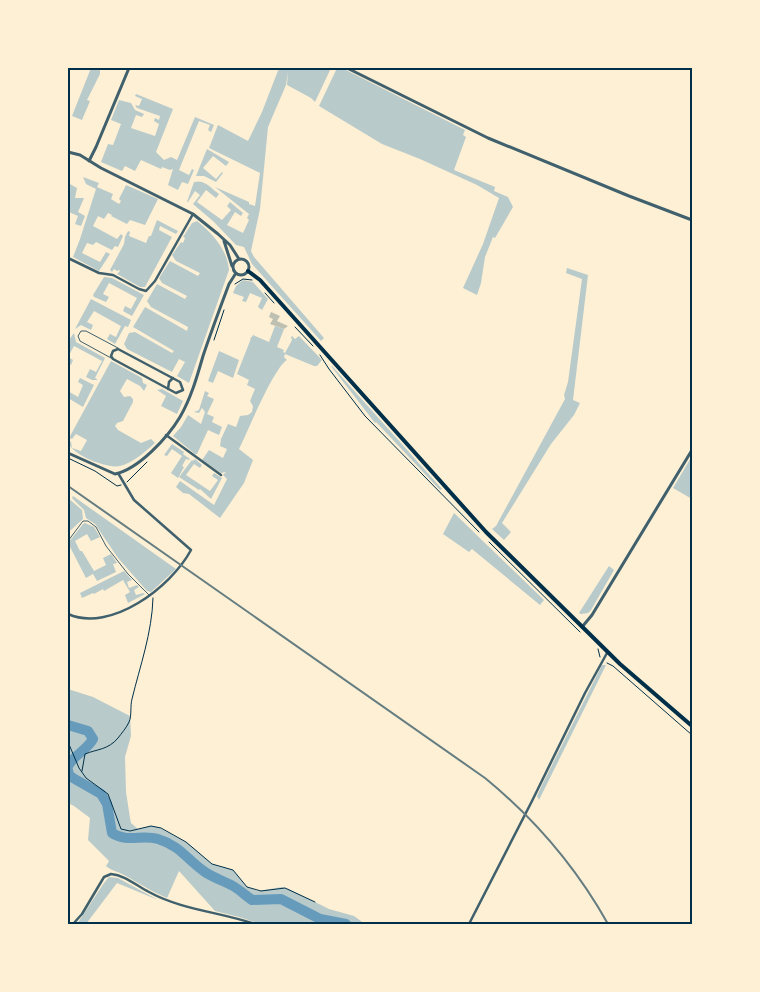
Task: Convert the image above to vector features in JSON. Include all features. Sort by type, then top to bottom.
[{"type":"main road","points":[[248,272],[260,280],[480,525],[608,652],[692,726]]},
{"type":"street","points":[[89,161],[129,68]]},
{"type":"street","points":[[347,68],[488,138],[692,220]]},
{"type":"street","points":[[68,152],[77,154],[203,220],[230,245],[239,259]]},
{"type":"street","points":[[68,258],[99,273],[113,275],[139,289],[146,290],[155,281],[193,214]]},
{"type":"street","points":[[224,241],[233,268],[236,273],[242,275],[248,272],[248,262],[244,259],[239,259],[235,261],[233,268]]},
{"type":"street","points":[[68,453],[110,473],[118,473],[142,460],[166,435],[180,416],[191,394],[229,284],[236,273]]},
{"type":"street","points":[[118,349],[173,378],[182,384],[182,390],[176,393],[113,359],[111,356],[113,352],[118,349]]},
{"type":"street","points":[[168,389],[169,382],[173,378]]},
{"type":"street","points":[[182,390],[191,394]]},
{"type":"street","points":[[166,435],[221,475]]},
{"type":"street","points":[[582,627],[592,615],[692,450]]},
{"type":"street","points":[[68,614],[91,619],[102,617],[122,610],[151,595],[174,575],[191,550],[134,500],[118,473]]},
{"type":"street","points":[[468,924],[532,802],[580,702],[608,652]]},
{"type":"street","points":[[73,924],[82,914],[102,880],[111,874],[118,875],[148,892],[169,901],[231,916],[255,924]]},
{"type":"lane","points":[[111,358],[80,341],[78,338],[79,333],[82,330],[86,331],[118,349]]},
{"type":"lane","points":[[68,541],[82,521],[90,522],[96,527],[106,546],[128,574],[151,595]]},
{"type":"path","points":[[233,286],[243,279],[256,282]]},
{"type":"path","points":[[264,292],[276,305]]},
{"type":"path","points":[[212,344],[226,305]]},
{"type":"path","points":[[293,324],[314,348]]},
{"type":"path","points":[[320,354],[329,369],[365,416],[462,516]]},
{"type":"path","points":[[68,458],[95,471],[117,486],[129,480],[151,457]]},
{"type":"path","points":[[82,771],[85,754],[101,750],[117,739],[129,722],[131,703],[150,628],[153,603],[151,595]]},
{"type":"path","points":[[68,742],[86,778],[108,794],[120,830],[130,831],[151,826],[161,828],[186,842],[212,864],[233,870],[247,887],[261,891],[285,888],[314,902]]},
{"type":"shaded area","points":[[91,68],[100,70],[100,74],[87,100],[90,101],[82,120],[72,116]]},
{"type":"shaded area","points":[[279,68],[331,68],[315,102],[287,85],[288,72],[286,85],[268,127],[260,209],[251,251],[254,257],[324,338],[321,341],[252,264],[244,247],[236,245],[193,204],[200,195],[195,191],[187,202],[194,182],[204,183],[219,194],[216,198],[206,190],[197,202],[222,220],[231,210],[227,206],[230,202],[243,213],[241,216],[235,212],[227,225],[243,233],[249,220],[247,218],[249,214],[215,187],[255,206],[260,173],[209,148],[218,125],[248,141],[262,112]]},
{"type":"shaded area","points":[[337,68],[342,68],[465,130],[463,135],[466,137],[454,170],[495,187],[494,191],[508,197],[513,207],[495,238],[493,237],[485,257],[477,295],[463,288],[483,244],[499,198],[477,185],[382,144],[319,106]]},
{"type":"shaded area","points":[[136,94],[173,109],[156,152],[164,160],[171,157],[177,160],[195,117],[214,125],[211,132],[208,130],[210,125],[199,121],[179,170],[189,175],[192,169],[194,170],[188,184],[182,182],[178,190],[168,185],[173,169],[170,170],[162,167],[161,169],[141,160],[135,171],[125,166],[122,171],[101,162],[108,144],[113,145],[121,124],[111,120],[119,100],[131,103],[135,110],[144,114],[142,117],[136,115],[131,128],[155,136],[159,124],[154,121],[155,118],[159,120],[160,116],[137,108],[135,105],[139,106],[142,99],[135,96]]},
{"type":"shaded area","points":[[207,149],[229,162],[226,166],[213,156],[203,168],[216,179],[223,173],[216,182],[204,176],[196,176]]},
{"type":"shaded area","points":[[83,177],[99,183],[97,187],[113,194],[111,199],[119,204],[121,201],[119,199],[126,185],[158,199],[145,225],[130,220],[127,224],[108,213],[104,219],[98,216],[93,226],[117,239],[121,234],[123,236],[118,247],[115,246],[112,250],[96,242],[93,245],[87,243],[82,253],[100,262],[106,252],[110,254],[99,271],[73,257],[96,189],[86,184]]},
{"type":"shaded area","points":[[68,183],[77,188],[75,198],[84,198],[78,212],[85,216],[81,226],[75,224],[78,216],[69,212],[68,214]]},
{"type":"shaded area","points":[[157,220],[178,231],[176,234],[160,226],[159,230],[172,237],[145,287],[140,287],[117,274],[119,270],[114,269],[112,272],[110,270],[124,244],[128,231],[130,232],[129,236],[146,243]]},
{"type":"shaded area","points":[[197,221],[218,242],[228,262],[229,270],[189,383],[177,376],[185,362],[179,359],[172,372],[127,349],[124,344],[129,333],[135,332],[172,353],[174,351],[133,327],[145,307],[187,331],[188,327],[151,307],[147,301],[157,284],[185,299],[187,296],[162,283],[159,278],[170,261],[198,276],[200,273],[176,261],[172,255],[181,242],[183,243],[185,238],[183,237],[192,223]]},
{"type":"shaded area","points":[[567,268],[588,275],[573,400],[580,403],[574,415],[551,444],[502,523],[511,532],[504,540],[492,529],[496,526],[565,399],[564,395],[568,382],[582,279],[566,273]]},
{"type":"shaded area","points":[[104,277],[112,278],[144,295],[132,316],[123,311],[125,306],[131,309],[137,298],[109,283],[103,294],[109,297],[106,302],[94,297],[93,295]]},
{"type":"shaded area","points":[[243,280],[253,282],[268,299],[262,310],[258,307],[262,298],[250,293],[246,302],[242,301],[244,297],[233,293],[236,286]]},
{"type":"shaded area","points":[[91,299],[131,320],[128,327],[125,326],[115,344],[107,339],[110,334],[116,337],[121,326],[94,311],[87,322],[93,325],[91,330],[81,325],[75,329]]},
{"type":"shaded area","points":[[275,326],[284,329],[277,347],[284,350],[283,352],[285,353],[292,340],[292,336],[295,339],[299,336],[322,360],[317,366],[314,366],[285,354],[284,357],[287,360],[268,387],[239,449],[253,460],[244,483],[220,518],[189,494],[183,493],[176,487],[180,481],[214,505],[227,479],[223,475],[226,472],[221,473],[202,460],[209,450],[223,458],[227,449],[220,446],[221,439],[228,424],[236,427],[240,416],[248,415],[252,412],[253,406],[250,401],[255,389],[247,385],[249,380],[237,374],[251,337],[253,335],[269,342]]},
{"type":"shaded area","points":[[74,333],[76,342],[105,358],[95,378],[98,380],[86,377],[90,369],[96,372],[102,361],[74,346],[68,357],[68,341]]},
{"type":"shaded area","points":[[219,351],[239,360],[233,378],[218,371],[213,383],[208,381]]},
{"type":"shaded area","points":[[68,357],[73,360],[71,365],[68,363]]},
{"type":"shaded area","points":[[111,361],[142,378],[143,383],[147,385],[144,391],[140,386],[127,379],[120,391],[124,397],[130,396],[133,402],[123,421],[115,426],[118,430],[141,443],[151,439],[155,443],[134,460],[120,466],[98,463],[81,455],[72,448],[81,451],[87,440],[76,434],[72,439],[69,438]]},
{"type":"shaded area","points":[[331,366],[442,489],[440,490],[375,423]]},
{"type":"shaded area","points":[[80,378],[94,385],[83,407],[68,398],[68,391],[78,397],[83,385],[78,382]]},
{"type":"shaded area","points":[[162,389],[183,401],[177,414],[161,406],[166,396],[157,390]]},
{"type":"shaded area","points":[[205,391],[209,393],[207,396],[214,399],[207,414],[214,417],[212,422],[222,427],[219,435],[208,430],[197,454],[195,454],[173,436],[188,415],[201,424],[205,412],[202,408],[199,413],[194,412],[199,410]]},
{"type":"shaded area","points":[[172,444],[184,452],[183,454],[190,459],[186,459],[178,478],[171,473],[182,456],[172,449],[167,456],[164,455]]},
{"type":"shaded area","points":[[692,456],[692,499],[673,488]]},
{"type":"shaded area","points":[[195,459],[202,465],[200,468],[194,464],[186,475],[210,491],[218,480],[212,476],[214,473],[222,478],[211,499],[200,489],[179,477],[192,460]]},
{"type":"shaded area","points":[[73,496],[176,569],[151,592],[147,591],[118,558],[95,524],[86,518],[84,510],[72,498]]},
{"type":"shaded area","points":[[68,498],[82,510],[83,519],[71,530],[68,530]]},
{"type":"shaded area","points":[[454,513],[544,600],[540,605],[472,549],[469,552],[443,534]]},
{"type":"shaded area","points":[[85,523],[94,527],[100,537],[91,541],[87,534],[75,541],[94,571],[106,565],[103,558],[111,554],[117,563],[113,564],[116,572],[97,581],[93,574],[86,578],[68,543]]},
{"type":"shaded area","points":[[609,566],[614,570],[591,610],[588,613],[579,613]]},
{"type":"shaded area","points":[[124,571],[132,580],[127,582],[129,588],[137,585],[139,587],[134,590],[136,595],[145,594],[128,603],[125,595],[130,592],[123,580],[104,591],[103,589],[82,598],[80,593]]},
{"type":"shaded area","points":[[602,665],[606,665],[539,800],[537,796],[542,785]]},
{"type":"shaded area","points":[[68,689],[93,697],[130,716],[131,736],[125,757],[126,792],[131,823],[138,829],[151,826],[158,827],[189,844],[212,864],[233,870],[247,887],[258,891],[282,887],[289,889],[329,909],[354,916],[365,924],[261,924],[215,911],[179,871],[167,898],[106,866],[109,861],[88,840],[90,818],[68,803]]},
{"type":"shaded area","points":[[109,877],[118,878],[158,900],[117,883],[86,924],[77,924],[104,883]]},
{"type":"building","points":[[271,312],[280,316],[277,321],[288,326],[284,329],[270,324],[273,319],[269,317]]},
{"type":"waterway","points":[[68,725],[88,731],[93,739],[68,766]]},
{"type":"waterway","points":[[68,770],[69,775],[73,778],[101,794],[107,804],[112,833],[129,838],[146,837],[158,839],[173,845],[205,872],[233,886],[252,900],[281,899],[320,919],[346,924]]},
{"type":"railway","points":[[68,486],[485,778],[521,810],[553,845],[596,903],[608,924]]}]
